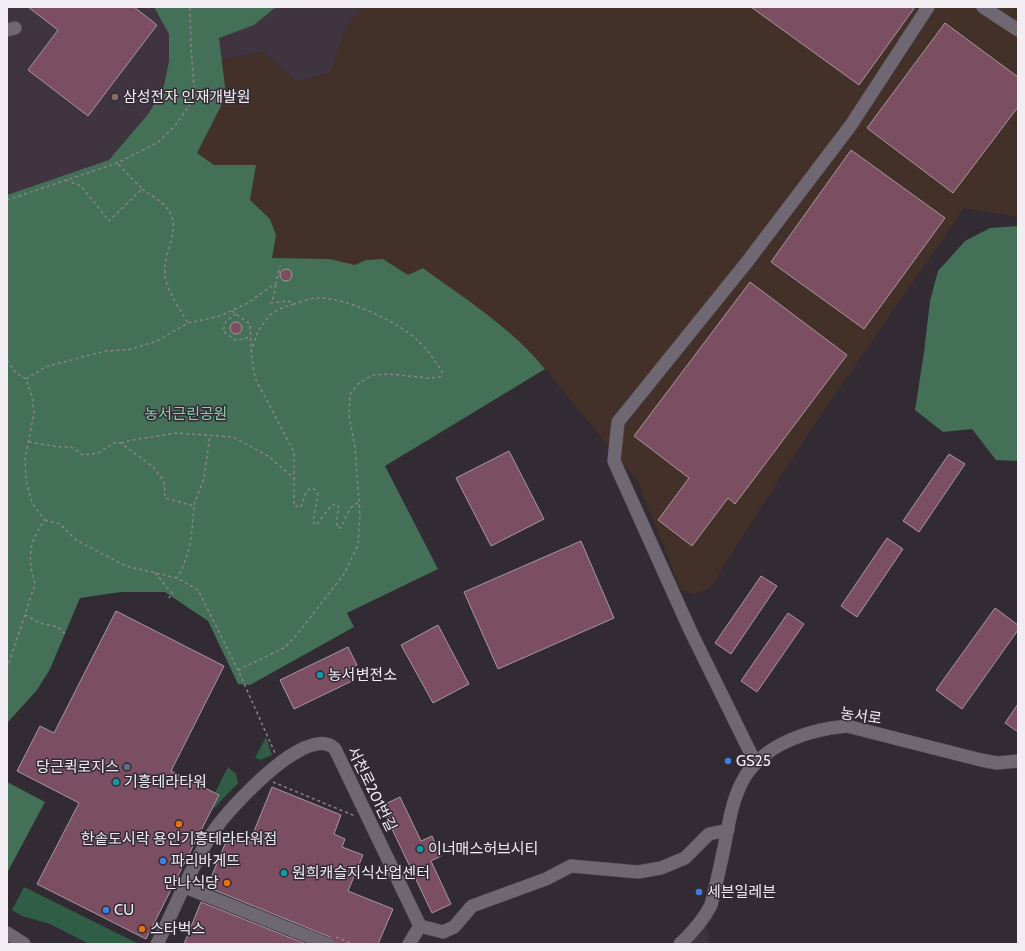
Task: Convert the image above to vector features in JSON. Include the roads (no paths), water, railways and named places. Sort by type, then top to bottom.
[{"type":"street","points":[[755,762],[690,630],[614,461],[618,422],[746,262],[851,125],[928,7]]},
{"type":"street","points":[[983,7],[1018,30]]},
{"type":"street","name":"농서로","points":[[680,944],[694,934],[705,918],[711,905],[737,793],[745,776],[755,762],[777,747],[805,733],[827,728],[847,726],[981,760],[997,763],[1018,760]]},
{"type":"street","name":"서천로201번길","points":[[157,944],[212,834],[248,791],[293,754],[310,746],[326,744],[335,749],[420,926]]},
{"type":"street","points":[[409,944],[420,926],[443,932],[454,927],[472,906],[546,879],[571,866],[638,872],[661,868],[685,858],[709,834],[728,830]]},
{"type":"street","points":[[185,887],[327,944]]},
{"type":"street","points":[[7,933],[24,944]]},
{"type":"place","name":"삼성전자 인재개발원","points":[[115,97]]},
{"type":"place","name":"농서변전소","points":[[320,675]]},
{"type":"place","name":"GS25","points":[[728,761]]},
{"type":"place","name":"당근퀵로지스","points":[[127,767]]},
{"type":"place","name":"기흥테라타워","points":[[116,782]]},
{"type":"place","name":"한솥도시락 용인기흥테라타워점","points":[[179,824]]},
{"type":"place","name":"이너매스허브시티","points":[[420,849]]},
{"type":"place","name":"파리바게뜨","points":[[163,861]]},
{"type":"place","name":"원희캐슬지식산업센터","points":[[284,873]]},
{"type":"place","name":"만나식당","points":[[227,883]]},
{"type":"place","name":"세븐일레븐","points":[[699,892]]},
{"type":"place","name":"CU","points":[[106,910]]},
{"type":"place","name":"스타벅스","points":[[142,929]]},
{"type":"park label","name":"농서근린공원","points":[[186,414]]}]
